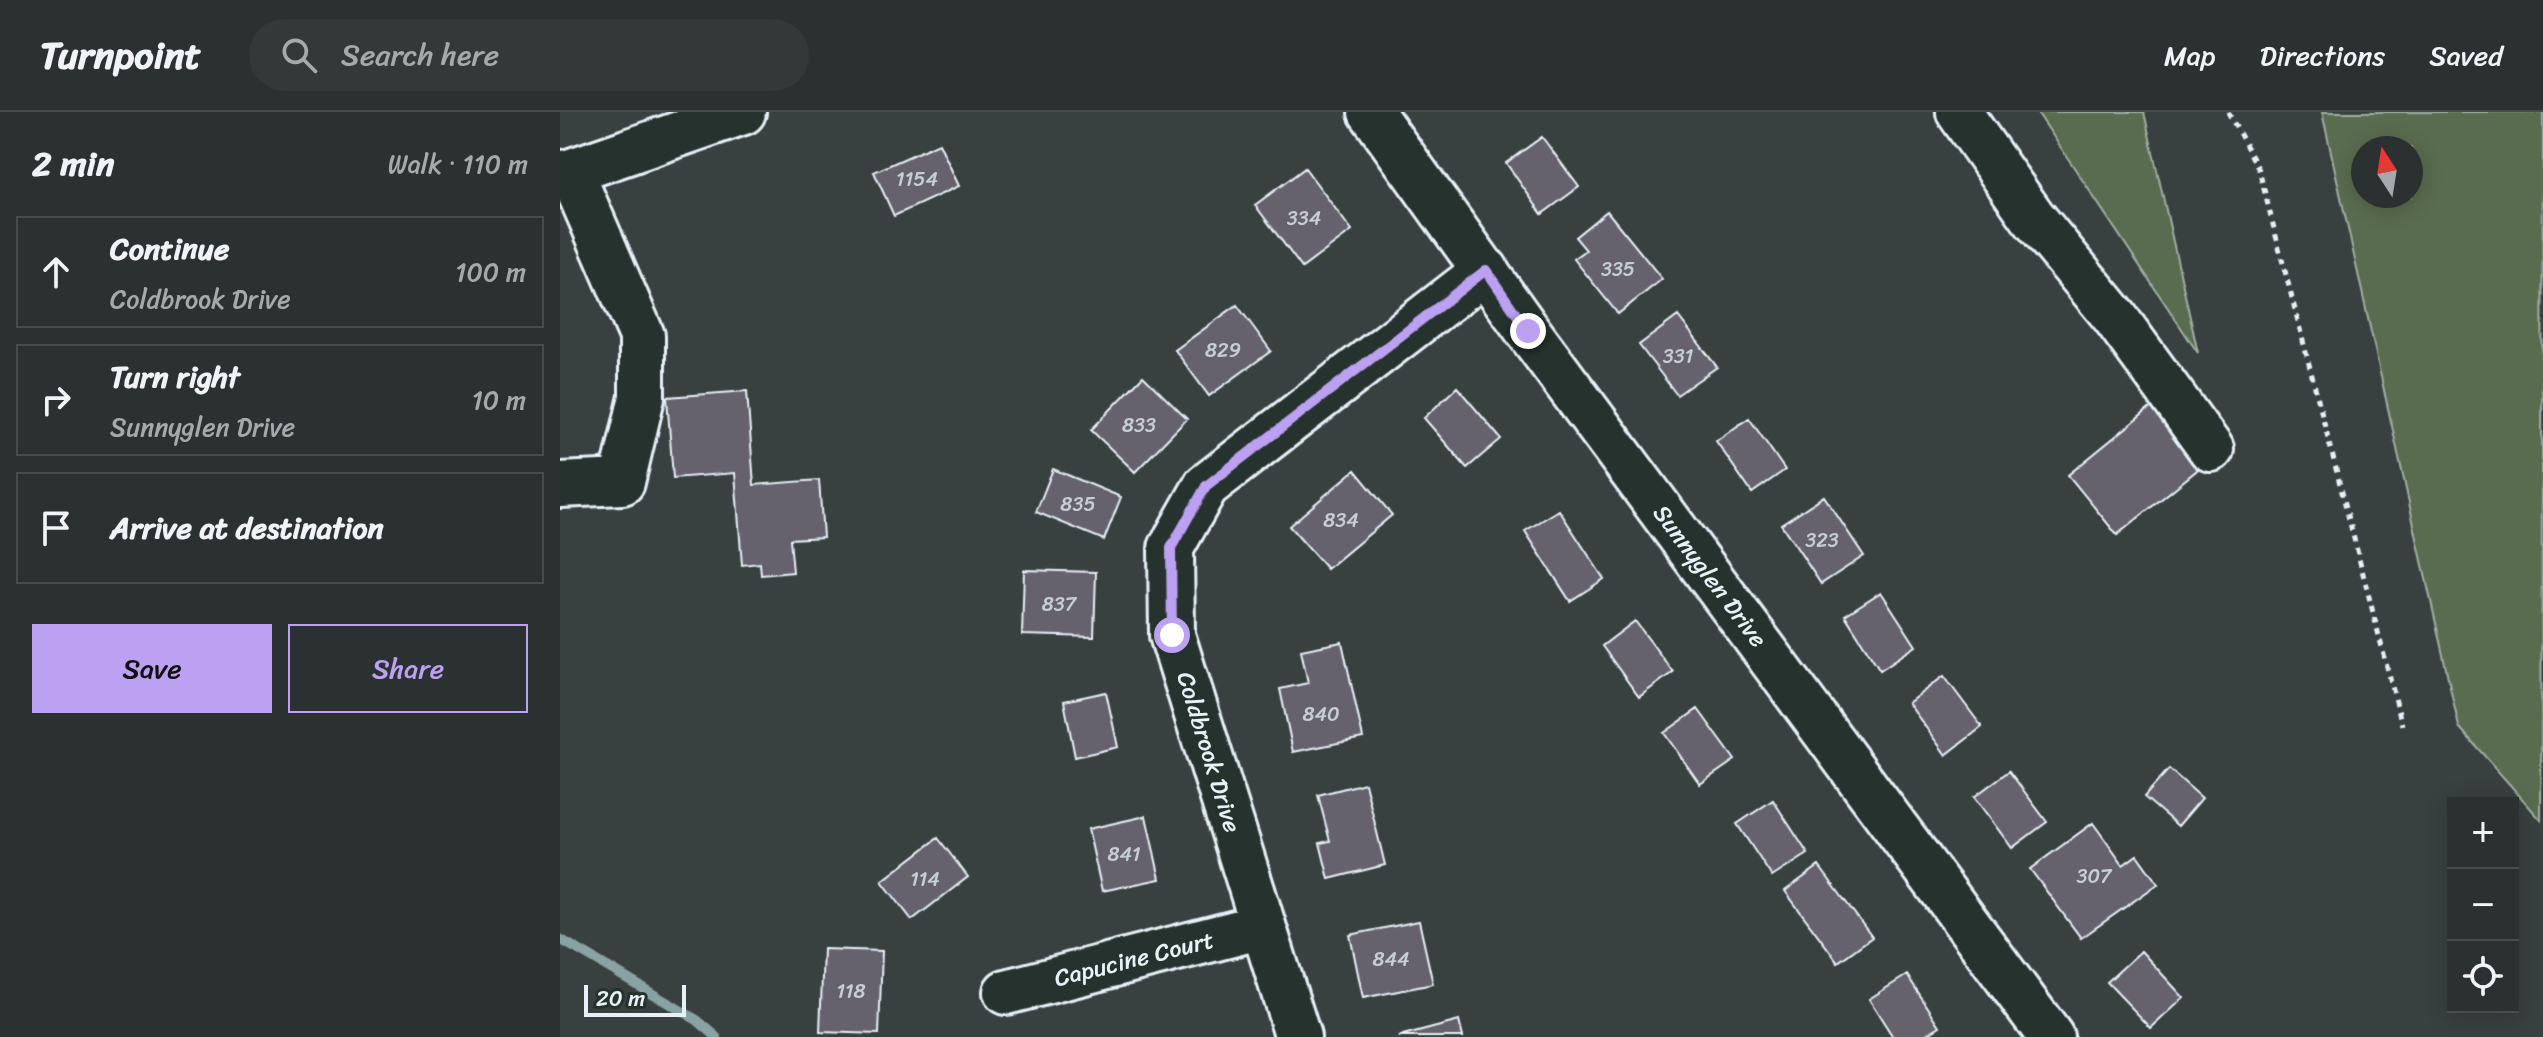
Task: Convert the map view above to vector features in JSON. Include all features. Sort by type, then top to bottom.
[{"type":"street","points":[[560,485],[622,482],[642,397],[642,336],[565,173],[743,112]]},
{"type":"street","name":"Sunnyglen Drive","points":[[1371,112],[2051,1037]]},
{"type":"street","points":[[1959,112],[2032,216],[2115,317],[2211,449]]},
{"type":"street","name":"Coldbrook Drive","points":[[1298,1037],[1172,635],[1171,548],[1206,486],[1486,270]]},
{"type":"street","name":"Capucine Court","points":[[1006,992],[1263,926]]},
{"type":"path","points":[[2228,112],[2259,170],[2402,725]]},
{"type":"green space","points":[[2037,112],[2144,112],[2198,353]]},
{"type":"green space","points":[[2322,112],[2543,112],[2541,820],[2459,727]]},
{"type":"building","points":[[1542,137],[1579,187],[1542,214],[1506,163]]},
{"type":"building","points":[[939,143],[959,186],[894,216],[874,172]]},
{"type":"building","points":[[1305,168],[1352,231],[1302,268],[1255,205]]},
{"type":"building","points":[[1607,211],[1662,279],[1618,314],[1574,259],[1586,250],[1575,237]]},
{"type":"building","points":[[1237,305],[1271,351],[1209,396],[1175,350]]},
{"type":"building","points":[[1678,316],[1717,367],[1677,395],[1639,345]]},
{"type":"building","points":[[1143,376],[1187,419],[1135,472],[1091,430]]},
{"type":"building","points":[[1457,387],[1501,439],[1467,468],[1424,418]]},
{"type":"building","points":[[747,391],[754,485],[819,480],[823,537],[790,539],[793,572],[761,575],[760,563],[742,565],[735,473],[673,478],[667,397]]},
{"type":"building","points":[[2153,406],[2202,466],[2117,535],[2068,475]]},
{"type":"building","points":[[1749,418],[1785,470],[1752,493],[1716,441]]},
{"type":"building","points":[[1053,469],[1121,497],[1104,540],[1036,512]]},
{"type":"building","points":[[1355,470],[1392,515],[1327,569],[1289,526]]},
{"type":"building","points":[[1824,496],[1864,556],[1821,584],[1781,524]]},
{"type":"building","points":[[1559,510],[1604,579],[1570,601],[1525,531]]},
{"type":"building","points":[[1024,570],[1096,572],[1094,637],[1022,635]]},
{"type":"building","points":[[1881,592],[1916,646],[1880,670],[1845,615]]},
{"type":"building","points":[[1635,621],[1673,672],[1639,697],[1602,646]]},
{"type":"building","points":[[1342,642],[1363,738],[1293,752],[1280,689],[1308,683],[1301,650]]},
{"type":"building","points":[[1944,676],[1982,727],[1946,755],[1908,703]]},
{"type":"building","points":[[1106,692],[1118,747],[1075,757],[1064,701]]},
{"type":"building","points":[[1698,709],[1735,760],[1700,784],[1664,733]]},
{"type":"building","points":[[2169,769],[2202,798],[2178,826],[2144,797]]},
{"type":"building","points":[[2009,771],[2047,822],[2012,848],[1974,797]]},
{"type":"building","points":[[1365,783],[1385,865],[1329,879],[1320,843],[1330,841],[1318,795]]},
{"type":"building","points":[[1773,800],[1808,854],[1772,877],[1737,824]]},
{"type":"building","points":[[1146,816],[1160,879],[1102,891],[1088,829]]},
{"type":"building","points":[[2093,823],[2123,865],[2137,855],[2158,884],[2081,938],[2030,869]]},
{"type":"building","points":[[938,838],[968,877],[912,920],[882,881]]},
{"type":"building","points":[[1819,866],[1872,937],[1838,962],[1785,891]]},
{"type":"building","points":[[1419,921],[1433,984],[1363,998],[1350,935]]},
{"type":"building","points":[[823,949],[882,951],[879,1034],[820,1032]]},
{"type":"building","points":[[2141,951],[2184,998],[2151,1028],[2107,982]]},
{"type":"building","points":[[1907,975],[1940,1026],[1922,1037],[1893,1037],[1869,999]]},
{"type":"building","points":[[1459,1021],[1463,1037],[1399,1037]]},
{"type":"waterway","points":[[560,939],[697,1020],[717,1037]]},
{"type":"route","points":[[1172,635],[1171,548],[1206,486],[1486,270],[1528,331]]}]
